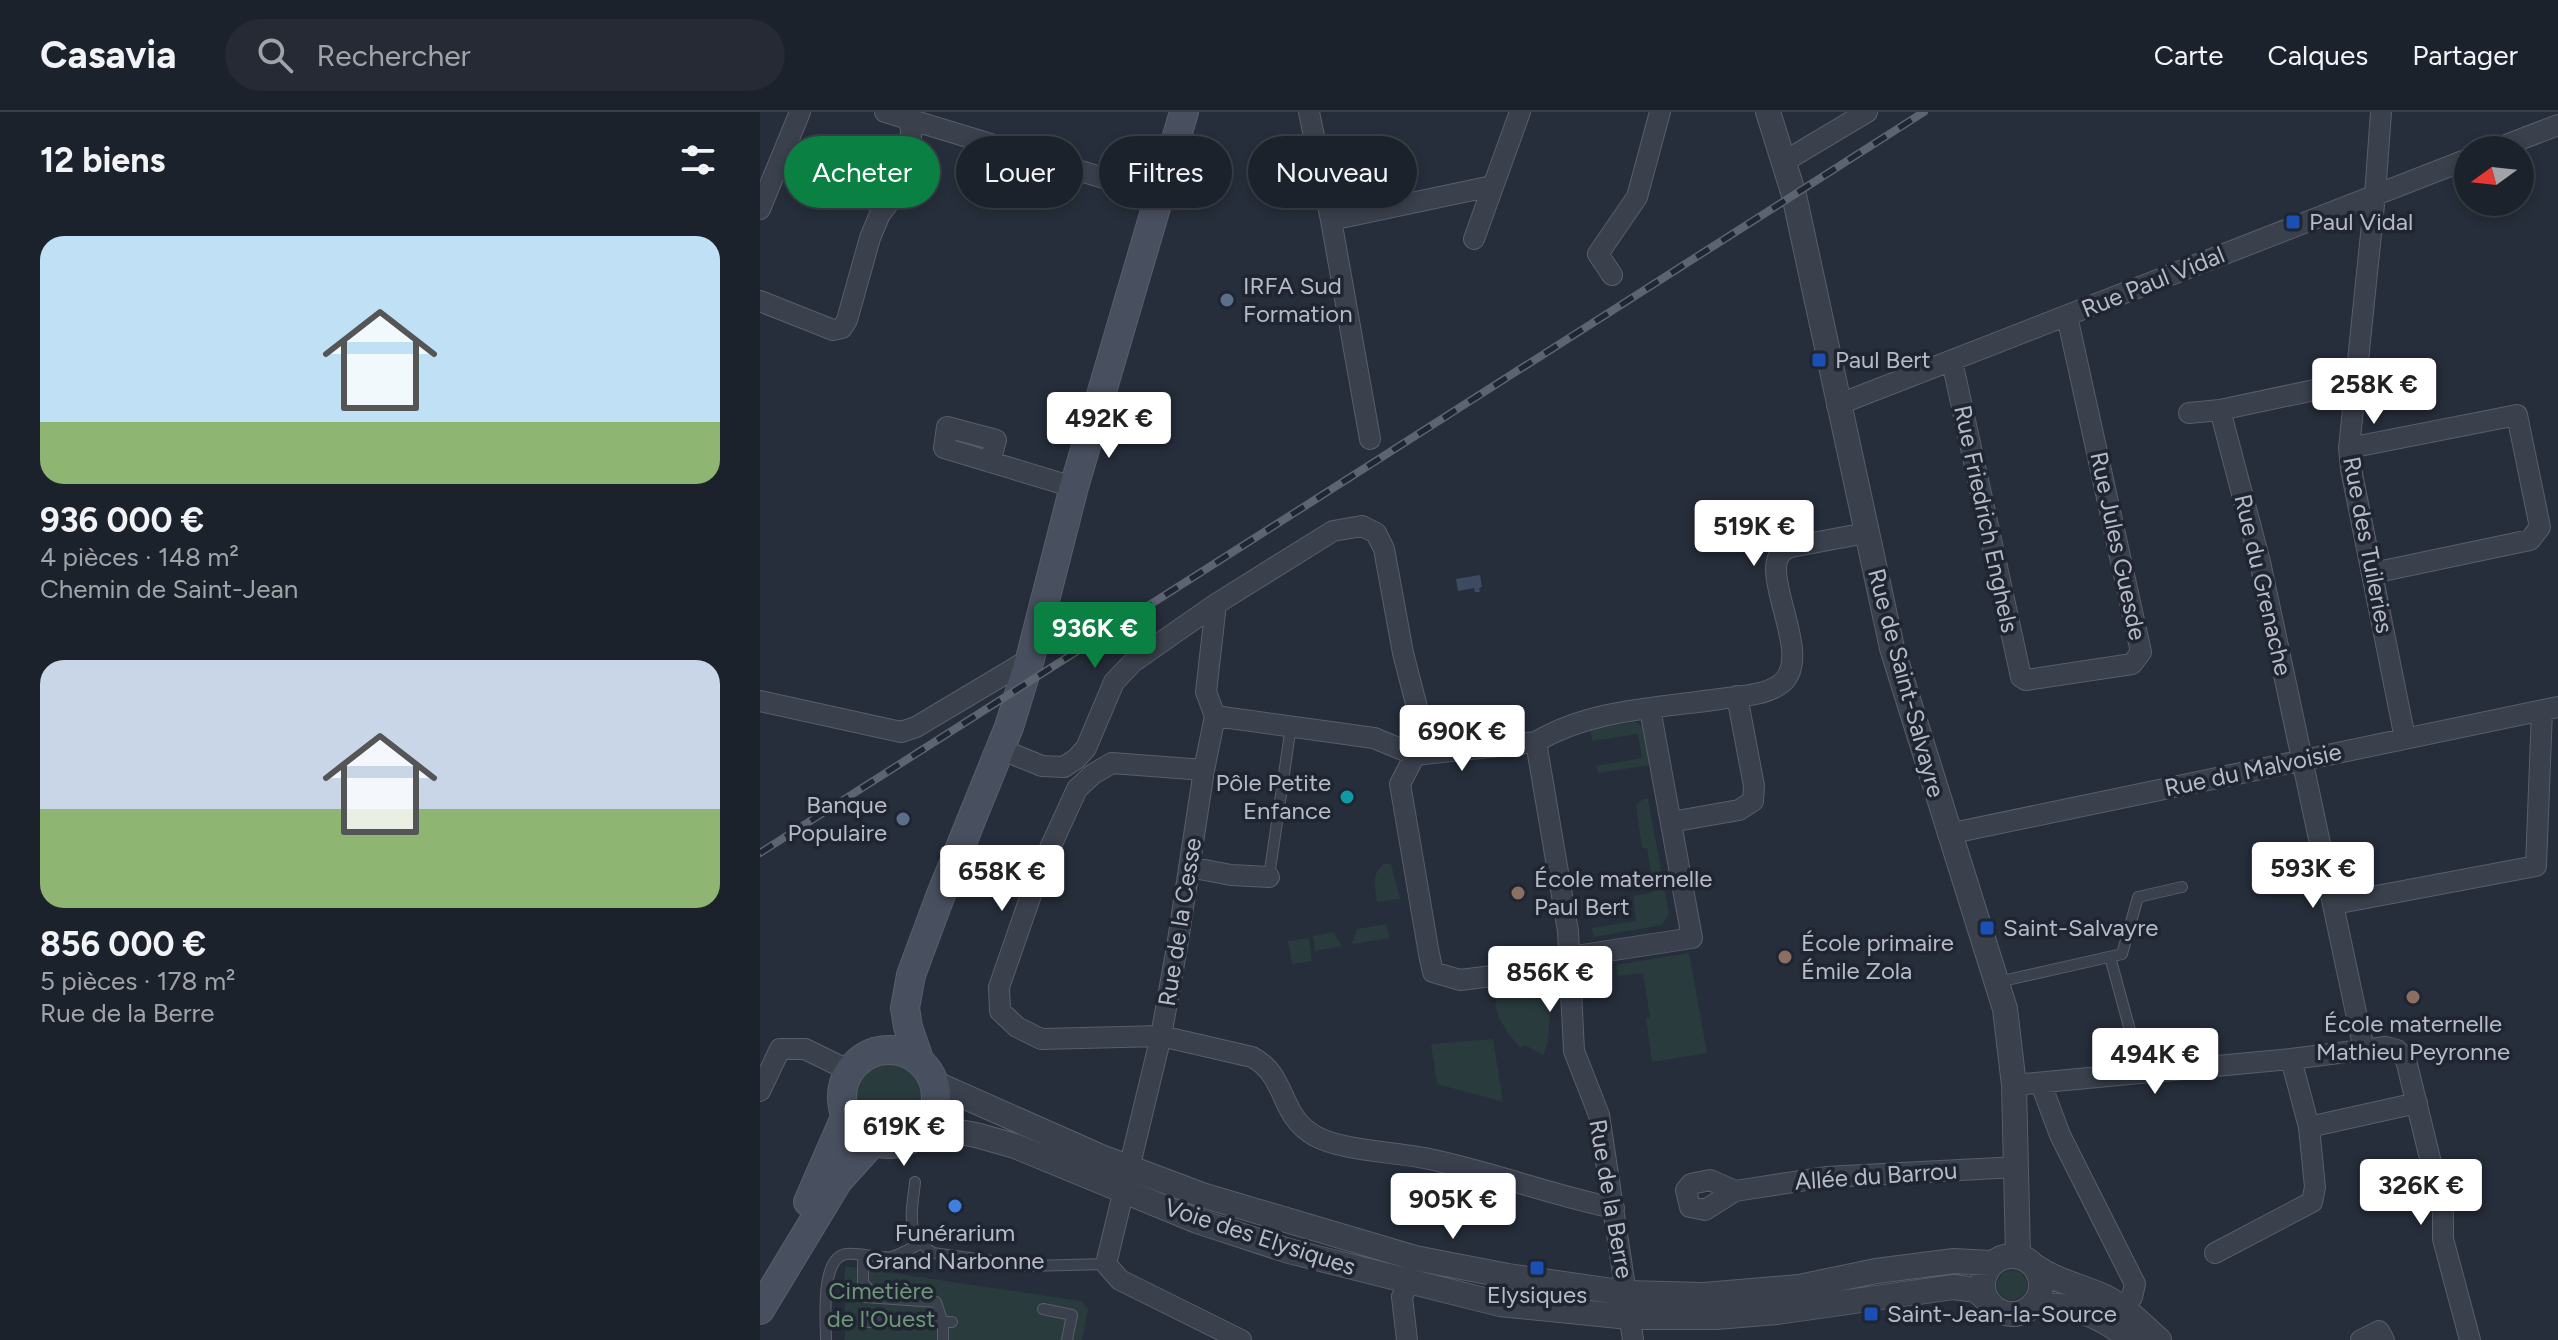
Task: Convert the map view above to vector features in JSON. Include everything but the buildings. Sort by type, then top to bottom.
[{"type":"main road","points":[[1177,136],[1184,112]]},
{"type":"main road","points":[[927,1072],[912,1056],[893,1050],[874,1053],[860,1060],[850,1071],[843,1088],[846,1115],[857,1131],[874,1141],[894,1143],[921,1131],[934,1109],[927,1072],[908,1027],[905,1008],[911,975],[1000,749],[1030,659],[1074,487],[1156,208]]},
{"type":"main road","points":[[874,1053],[887,1025],[905,959],[925,904],[983,789]]},
{"type":"main road","points":[[760,1289],[812,1196],[846,1115]]},
{"type":"main road","points":[[760,1310],[838,1181],[874,1141]]},
{"type":"street","points":[[790,136],[800,112]]},
{"type":"street","points":[[885,112],[907,115],[1099,176]]},
{"type":"street","points":[[1309,112],[1370,439]]},
{"type":"street","points":[[1474,239],[1520,112]]},
{"type":"street","points":[[1612,275],[1598,254],[1637,197],[1660,112]]},
{"type":"street","name":"Rue de Saint-Salvayre","points":[[1768,112],[1794,195],[1892,648],[2005,1009],[2027,1261]]},
{"type":"street","points":[[1785,161],[1867,112]]},
{"type":"street","name":"Rue des Tuileries","points":[[2381,112],[2349,448],[2405,738]]},
{"type":"street","points":[[760,301],[833,330],[842,328],[870,238],[880,214],[891,200],[911,137],[907,115]]},
{"type":"street","points":[[2529,136],[2558,125]]},
{"type":"street","points":[[760,209],[784,150]]},
{"type":"street","name":"Rue Paul Vidal","points":[[1837,405],[2454,164]]},
{"type":"street","points":[[1331,220],[1492,186]]},
{"type":"street","name":"Rue Jules Guesde","points":[[2021,677],[2026,680],[2132,664],[2141,652],[2067,316]]},
{"type":"street","name":"Rue Friedrich Enghels","points":[[1952,361],[2021,677]]},
{"type":"street","points":[[2189,413],[2220,410],[2357,381]]},
{"type":"street","name":"Rue du Grenache","points":[[2220,410],[2260,562],[2364,1050]]},
{"type":"street","points":[[2349,448],[2517,415],[2540,527],[2530,540],[2373,573]]},
{"type":"street","points":[[990,462],[1074,487]]},
{"type":"street","points":[[1000,749],[1042,766],[1064,767],[1086,748],[1114,682],[1133,662],[1216,604],[1333,531],[1362,526],[1376,533],[1384,549],[1403,653],[1421,723],[1415,755],[1400,784],[1408,841],[1433,972],[1460,980],[1557,968],[1582,955],[1692,938],[1650,709]]},
{"type":"street","points":[[1215,716],[1374,738],[1415,755],[1536,742],[1607,714],[1764,692],[1779,685],[1789,675],[1792,664],[1793,652],[1775,570],[1778,555],[1791,547],[1866,533]]},
{"type":"street","name":"Rue de la Cesse","points":[[1106,1264],[1161,1036],[1215,716],[1206,692],[1216,604]]},
{"type":"street","points":[[760,701],[901,732],[916,727],[1030,659]]},
{"type":"street","points":[[1671,822],[1739,810],[1753,801],[1754,786],[1737,696]]},
{"type":"street","points":[[2334,904],[2536,866],[2550,709]]},
{"type":"street","name":"Rue du Malvoisie","points":[[1948,834],[2550,709]]},
{"type":"street","name":"Rue de la Berre","points":[[1536,742],[1568,931],[1574,1051],[1599,1115],[1630,1317]]},
{"type":"street","points":[[1204,770],[1112,763],[1093,774],[1077,789],[1039,872],[999,987],[1000,1011],[1017,1027],[1041,1039],[1161,1036],[1252,1057],[1263,1062],[1273,1073],[1292,1118],[1315,1136],[1341,1145],[1399,1152],[1465,1167],[1614,1208]]},
{"type":"street","points":[[1189,867],[1231,875],[1269,877]]},
{"type":"street","points":[[2014,1085],[2142,1075],[2386,1047],[2397,1050],[2406,1060],[2417,1103],[2443,1212],[2443,1239],[2470,1340]]},
{"type":"street","points":[[760,1091],[780,1049],[805,1049],[850,1071]]},
{"type":"street","points":[[2215,1253],[2312,1202],[2315,1187],[2309,1127],[2291,1059]]},
{"type":"street","name":"Voie des Elysiques","points":[[927,1072],[1197,1221],[1276,1247],[1500,1304],[1630,1317],[1716,1317],[1777,1312],[1954,1287],[1976,1290],[1986,1299]]},
{"type":"street","points":[[2041,1084],[2060,1135],[2135,1284],[2132,1297],[2121,1307]]},
{"type":"street","points":[[2309,1127],[2417,1103]]},
{"type":"street","name":"Voie des Elysiques","points":[[921,1131],[948,1130],[1002,1142],[1125,1179],[1202,1195],[1415,1258],[1508,1276],[1630,1317],[1704,1295],[1754,1292],[1954,1261],[1991,1263]]},
{"type":"street","name":"Allée du Barrou","points":[[1735,1191],[1826,1177],[2017,1167]]},
{"type":"street","points":[[2132,1340],[2110,1322],[2051,1304],[2023,1312],[2007,1314],[1998,1311],[1986,1299],[1983,1281],[1991,1263],[2000,1257],[2027,1261],[2049,1276],[2095,1293],[2121,1307],[2159,1340]]},
{"type":"street","points":[[2027,1261],[2042,1282],[2041,1293],[2032,1307]]},
{"type":"street","points":[[1106,1264],[1120,1280],[1241,1340]]},
{"type":"street","points":[[1407,1340],[1402,1297],[1409,1282]]},
{"type":"street","points":[[2361,1340],[2379,1331],[2384,1340]]},
{"type":"lane","points":[[1269,877],[1291,726]]},
{"type":"lane","points":[[1998,982],[2122,954],[2138,897],[2182,887]]},
{"type":"lane","points":[[2110,957],[2142,1075]]},
{"type":"lane","points":[[915,1182],[910,1226],[920,1244],[933,1253],[1029,1266],[1106,1264]]},
{"type":"lane","points":[[826,1340],[826,1288],[831,1267],[837,1258],[844,1254],[891,1257],[920,1244]]},
{"type":"lane","points":[[863,1255],[866,1292],[936,1302],[948,1322],[943,1340]]},
{"type":"lane","points":[[1043,1309],[1072,1315],[1067,1340]]},
{"type":"lane","points":[[864,1322],[948,1322]]},
{"type":"green space","points":[[1636,722],[1643,727],[1650,765],[1598,773],[1596,766],[1642,758],[1638,734],[1592,741],[1590,729]]},
{"type":"green space","points":[[1648,799],[1669,914],[1662,925],[1594,937],[1592,928],[1636,921],[1633,896],[1654,892],[1647,848],[1642,848],[1636,805]]},
{"type":"green space","points":[[1384,864],[1391,864],[1400,899],[1377,902],[1376,876]]},
{"type":"green space","points":[[1386,924],[1390,938],[1352,944],[1357,929]]},
{"type":"green space","points":[[1333,932],[1342,946],[1315,951],[1313,936]]},
{"type":"green space","points":[[1309,938],[1312,961],[1292,964],[1288,941]]},
{"type":"green space","points":[[1689,953],[1707,1053],[1652,1062],[1646,1018],[1650,1017],[1643,973],[1618,976],[1616,965]]},
{"type":"green space","points":[[1544,984],[1547,990],[1549,1009],[1548,1041],[1543,1055],[1525,1045],[1520,1048],[1500,1020],[1496,1005],[1499,990]]},
{"type":"green space","points":[[1493,1039],[1503,1102],[1437,1084],[1431,1044]]},
{"type":"green space","points":[[889,1062],[914,1072],[924,1097],[914,1122],[889,1132],[864,1122],[854,1097],[864,1072]]},
{"type":"green space","name":"Cimetière de l'Ouest","points":[[845,1266],[1081,1301],[1088,1309],[1082,1340],[845,1340]]},
{"type":"green space","points":[[2012,1270],[2023,1274],[2027,1285],[2023,1296],[2012,1300],[2001,1296],[1997,1285],[2001,1274]]},
{"type":"water","points":[[1480,575],[1480,592],[1475,592],[1474,588],[1458,591],[1456,579]]},
{"type":"railway","points":[[760,853],[1924,112]]},
{"type":"place","name":"Paul Vidal","points":[[2293,222]]},
{"type":"place","name":"IRFA Sud Formation","points":[[1227,300]]},
{"type":"place","name":"Paul Bert","points":[[1819,360]]},
{"type":"place","name":"Pôle Petite Enfance","points":[[1347,797]]},
{"type":"place","name":"Banque Populaire","points":[[903,819]]},
{"type":"place","name":"École maternelle Paul Bert","points":[[1518,893]]},
{"type":"place","name":"Saint-Salvayre","points":[[1987,928]]},
{"type":"place","name":"École primaire Émile Zola","points":[[1785,957]]},
{"type":"place","name":"École maternelle Mathieu Peyronne","points":[[2413,997]]},
{"type":"place","name":"Funérarium Grand Narbonne","points":[[955,1206]]},
{"type":"place","name":"Elysiques","points":[[1537,1268]]},
{"type":"place","name":"Saint-Jean-la-Source","points":[[1871,1314]]}]
